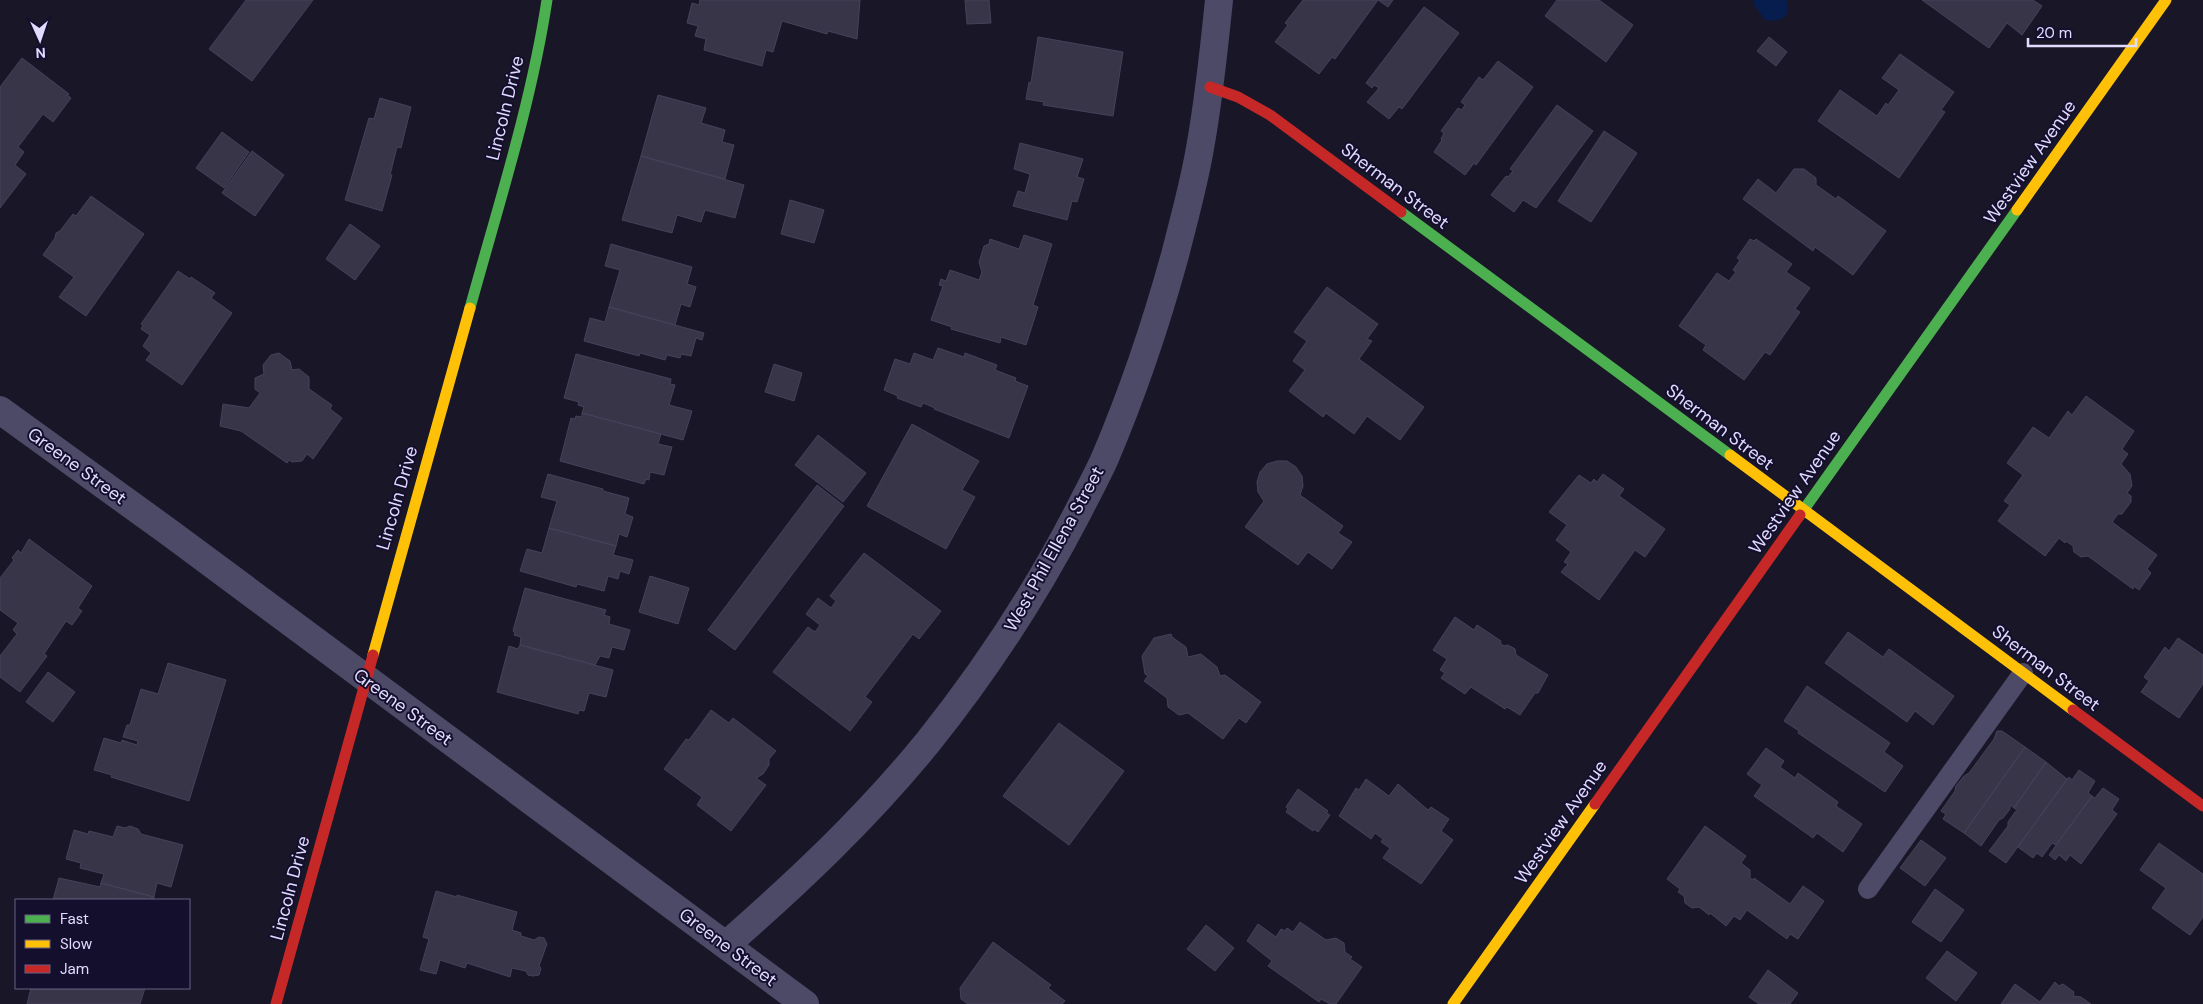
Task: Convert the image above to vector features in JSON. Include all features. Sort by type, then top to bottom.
[{"type":"street","name":"Lincoln Drive","points":[[276,1004],[525,109],[547,0]]},
{"type":"street","name":"West Phil Ellena Street","points":[[726,945],[814,866],[873,805],[928,743],[977,677],[1019,615],[1063,541],[1104,461],[1134,385],[1160,308],[1200,150],[1210,87],[1218,0]]},
{"type":"street","name":"Westview Avenue","points":[[1452,1004],[2166,0]]},
{"type":"street","name":"Sherman Street","points":[[1210,87],[1238,97],[1270,115],[2203,806]]},
{"type":"street","name":"Greene Street","points":[[0,410],[805,1004]]},
{"type":"lane","points":[[1868,889],[2023,673]]},
{"type":"water","points":[[1754,0],[1786,0],[1788,10],[1784,17],[1780,19],[1765,20],[1754,5]]},
{"type":"building","points":[[246,0],[313,0],[252,81],[209,49]]},
{"type":"building","points":[[700,0],[860,0],[857,39],[828,31],[827,34],[782,21],[773,52],[766,50],[762,66],[704,50],[706,39],[695,36],[698,26],[687,23],[692,3],[699,5]]},
{"type":"building","points":[[965,0],[989,0],[991,23],[967,24]]},
{"type":"building","points":[[1303,0],[1378,0],[1335,59],[1332,57],[1319,74],[1275,42],[1288,25],[1285,23]]},
{"type":"building","points":[[1378,0],[1393,0],[1388,7]]},
{"type":"building","points":[[1557,0],[1599,0],[1633,25],[1606,62],[1545,16]]},
{"type":"building","points":[[1922,0],[2033,0],[2042,6],[2022,35],[2007,23],[1989,48]]},
{"type":"building","points":[[1424,7],[1459,33],[1402,109],[1399,107],[1389,119],[1367,102],[1379,88],[1374,85],[1372,88],[1366,83]]},
{"type":"building","points":[[1038,37],[1123,52],[1113,116],[1043,105],[1044,102],[1026,99],[1029,82],[1031,83]]},
{"type":"building","points":[[1769,37],[1787,52],[1776,66],[1757,51]]},
{"type":"building","points":[[1900,54],[1954,92],[1941,110],[1945,112],[1899,178],[1818,121],[1840,90],[1877,116],[1886,103],[1888,105],[1899,90],[1882,78]]},
{"type":"building","points":[[22,58],[69,94],[67,95],[71,98],[53,122],[43,114],[18,147],[24,152],[15,165],[26,174],[0,208],[0,87]]},
{"type":"building","points":[[1498,61],[1533,87],[1476,165],[1474,163],[1465,175],[1434,152],[1442,140],[1444,133],[1441,131],[1458,108],[1462,110],[1465,105],[1461,102],[1479,77],[1483,80]]},
{"type":"building","points":[[658,95],[706,108],[701,123],[725,130],[722,142],[734,145],[725,179],[641,156]]},
{"type":"building","points":[[380,98],[411,107],[401,148],[397,147],[390,175],[392,175],[382,211],[345,200],[369,118],[374,119]]},
{"type":"building","points":[[1557,105],[1593,131],[1536,208],[1523,200],[1514,212],[1491,195],[1506,176],[1508,177],[1513,171],[1510,169]]},
{"type":"building","points":[[1604,131],[1637,153],[1591,222],[1558,201]]},
{"type":"building","points":[[222,132],[249,152],[224,188],[196,168]]},
{"type":"building","points":[[1020,143],[1083,159],[1077,177],[1084,179],[1077,202],[1072,201],[1067,220],[1013,206],[1018,191],[1025,193],[1030,174],[1014,169]]},
{"type":"building","points":[[252,151],[284,175],[255,216],[222,193]]},
{"type":"building","points":[[641,156],[744,185],[735,218],[705,210],[701,222],[677,215],[672,233],[622,220]]},
{"type":"building","points":[[1794,169],[1804,169],[1816,178],[1816,185],[1836,199],[1838,196],[1886,231],[1853,275],[1815,247],[1813,251],[1743,199],[1758,179],[1776,193]]},
{"type":"building","points":[[91,196],[144,234],[86,316],[59,297],[74,277],[43,255],[55,238],[56,233],[60,231],[73,214],[76,216]]},
{"type":"building","points":[[790,200],[824,210],[814,243],[781,234]]},
{"type":"building","points":[[350,224],[380,246],[355,280],[326,259]]},
{"type":"building","points":[[1024,235],[1052,244],[1033,305],[1038,307],[1026,345],[1001,337],[1000,343],[951,329],[952,327],[931,320],[943,286],[939,285],[941,279],[946,281],[950,270],[979,280],[982,272],[979,262],[984,246],[989,244],[990,239],[1019,249]]},
{"type":"building","points":[[1750,239],[1754,241],[1756,239],[1792,264],[1786,272],[1810,288],[1795,309],[1800,312],[1770,355],[1765,352],[1744,380],[1703,350],[1706,345],[1679,326],[1717,273],[1729,281],[1736,272],[1733,270],[1740,260],[1737,258]]},
{"type":"building","points":[[611,244],[692,267],[687,284],[696,287],[690,307],[681,304],[675,325],[609,307],[620,270],[605,266]]},
{"type":"building","points":[[178,271],[215,293],[211,298],[232,313],[182,385],[146,360],[151,353],[143,346],[150,335],[141,329],[143,325],[141,324]]},
{"type":"building","points":[[1327,287],[1378,324],[1367,339],[1372,341],[1359,359],[1424,407],[1400,440],[1367,416],[1354,434],[1326,413],[1323,417],[1289,391],[1305,370],[1293,361],[1307,341],[1294,332]]},
{"type":"building","points":[[609,307],[704,333],[702,340],[696,338],[691,356],[681,354],[680,358],[667,355],[665,360],[640,353],[639,356],[584,341],[590,318],[605,322]]},
{"type":"building","points":[[938,348],[964,357],[965,353],[997,365],[995,370],[1016,378],[1015,381],[1028,386],[1009,438],[923,403],[921,407],[897,398],[898,396],[884,390],[895,359],[910,364],[914,353],[933,360]]},
{"type":"building","points":[[279,353],[290,361],[292,370],[299,369],[309,377],[309,389],[332,405],[330,409],[342,418],[313,459],[307,454],[302,461],[292,462],[289,460],[287,463],[241,431],[220,426],[223,404],[249,408],[260,393],[255,389],[255,378],[264,374],[263,365],[271,355]]},
{"type":"building","points":[[576,354],[671,379],[670,384],[675,385],[669,405],[692,411],[683,440],[582,413],[584,407],[578,405],[579,402],[564,398]]},
{"type":"building","points":[[774,364],[802,373],[794,401],[765,392]]},
{"type":"building","points":[[2086,396],[2134,431],[2122,449],[2128,454],[2121,464],[2130,474],[2132,486],[2127,493],[2131,496],[2131,502],[2122,514],[2118,514],[2112,522],[2157,555],[2147,569],[2151,573],[2139,590],[2134,586],[2133,589],[2088,556],[2081,557],[2074,552],[2073,546],[2066,541],[2065,543],[2059,538],[2045,556],[1998,521],[2010,505],[2004,501],[2023,475],[2007,463],[2033,427],[2049,438],[2068,411],[2072,415]]},
{"type":"building","points":[[582,413],[661,434],[658,444],[672,447],[664,475],[650,472],[649,480],[646,479],[644,484],[560,461],[571,418],[575,419],[576,416],[582,417]]},
{"type":"building","points":[[912,424],[979,461],[962,490],[975,497],[946,549],[867,506]]},
{"type":"building","points":[[818,435],[866,473],[843,502],[795,465]]},
{"type":"building","points":[[1287,461],[1296,467],[1302,476],[1303,486],[1300,495],[1343,526],[1338,533],[1352,542],[1332,569],[1308,552],[1298,565],[1245,527],[1264,501],[1258,492],[1257,482],[1260,472],[1267,464]]},
{"type":"building","points":[[548,474],[629,498],[625,514],[633,517],[627,537],[619,534],[616,546],[549,528],[557,501],[541,497]]},
{"type":"building","points":[[1603,474],[1624,489],[1619,496],[1665,529],[1645,557],[1635,550],[1599,600],[1561,572],[1568,564],[1564,562],[1571,552],[1556,540],[1567,525],[1549,512],[1579,475],[1591,483],[1594,479],[1597,482]]},
{"type":"building","points":[[817,485],[844,506],[735,650],[708,630]]},
{"type":"building","points":[[549,528],[616,546],[613,555],[633,560],[629,574],[620,571],[618,579],[608,576],[604,591],[577,584],[576,587],[520,571],[527,549],[542,553]]},
{"type":"building","points":[[29,539],[92,586],[78,608],[82,611],[72,625],[66,621],[44,654],[47,656],[20,692],[0,677],[0,656],[17,634],[13,630],[18,623],[0,610],[0,578],[14,560],[12,558],[18,550],[21,553]]},
{"type":"building","points":[[864,553],[941,611],[919,639],[913,634],[865,697],[872,702],[850,731],[773,672],[808,627],[815,632],[820,625],[806,614],[818,598],[831,608],[836,601],[830,596]]},
{"type":"building","points":[[650,576],[689,588],[678,624],[639,612]]},
{"type":"building","points":[[525,588],[606,610],[604,615],[610,617],[609,624],[630,630],[624,650],[612,647],[609,658],[600,656],[595,665],[520,645],[521,637],[514,635],[515,632],[513,631]]},
{"type":"building","points":[[1455,617],[1474,630],[1477,625],[1501,641],[1500,643],[1504,646],[1508,645],[1515,649],[1516,655],[1548,675],[1538,693],[1535,693],[1520,715],[1507,707],[1505,709],[1471,687],[1465,694],[1441,678],[1445,673],[1440,670],[1447,659],[1433,650]]},
{"type":"building","points":[[1848,632],[1883,657],[1889,649],[1954,696],[1933,725],[1915,711],[1907,722],[1825,663]]},
{"type":"building","points":[[1171,634],[1172,637],[1186,647],[1188,657],[1201,654],[1217,667],[1220,676],[1225,675],[1261,702],[1246,723],[1239,718],[1223,739],[1188,713],[1179,715],[1168,707],[1167,698],[1144,681],[1148,676],[1145,674],[1142,656],[1154,638]]},
{"type":"building","points":[[2178,638],[2203,655],[2203,684],[2179,718],[2141,692],[2149,681],[2144,677],[2165,647],[2169,651]]},
{"type":"building","points":[[520,645],[613,670],[606,697],[589,693],[584,711],[579,710],[578,714],[497,692],[509,646],[518,649]]},
{"type":"building","points":[[168,663],[226,680],[189,801],[94,770],[104,738],[121,743],[122,740],[137,745],[138,741],[123,737],[127,725],[130,725],[141,689],[158,694]]},
{"type":"building","points":[[48,672],[75,692],[53,722],[26,702]]},
{"type":"building","points":[[1807,686],[1890,743],[1884,752],[1903,766],[1885,792],[1798,733],[1799,731],[1784,721]]},
{"type":"building","points":[[711,710],[729,723],[733,718],[776,751],[769,759],[769,765],[763,774],[756,778],[766,785],[731,831],[697,805],[702,797],[664,769]]},
{"type":"building","points":[[1059,723],[1124,771],[1069,845],[1003,796]]},
{"type":"building","points":[[1997,731],[2002,731],[2025,747],[1964,833],[1943,819],[1946,814],[1941,811],[1955,791],[1956,786],[1969,773],[1994,739]]},
{"type":"building","points":[[2025,747],[2046,762],[2014,808],[2010,805],[2010,809],[1999,820],[1981,846],[1964,833]]},
{"type":"building","points":[[1766,748],[1784,761],[1780,767],[1795,778],[1798,773],[1838,802],[1836,806],[1862,824],[1843,852],[1817,833],[1813,838],[1754,796],[1762,785],[1747,774]]},
{"type":"building","points":[[2046,762],[2067,779],[2006,863],[1989,851],[2008,826],[2008,822],[2015,812],[2018,811],[2014,808]]},
{"type":"building","points":[[2079,770],[2095,781],[2088,793],[2092,796],[2056,845],[2052,843],[2042,857],[2037,853],[2033,858],[2018,847],[2069,777],[2072,780]]},
{"type":"building","points":[[1366,779],[1389,796],[1398,784],[1428,810],[1431,807],[1449,819],[1441,831],[1453,840],[1421,884],[1383,858],[1390,848],[1381,842],[1383,839],[1375,833],[1371,839],[1339,816],[1356,788],[1359,790]]},
{"type":"building","points":[[2103,788],[2119,799],[2112,810],[2117,814],[2081,864],[2070,855],[2066,861],[2059,855],[2055,860],[2049,855],[2092,796],[2095,798]]},
{"type":"building","points":[[1298,789],[1328,811],[1326,813],[1330,815],[1318,832],[1314,829],[1313,831],[1286,812],[1288,809],[1286,807]]},
{"type":"building","points":[[117,826],[125,828],[130,826],[138,829],[141,834],[183,845],[171,887],[157,883],[154,897],[101,883],[104,874],[80,868],[81,863],[66,859],[74,830],[88,834],[89,831],[113,837]]},
{"type":"building","points":[[1705,826],[1746,856],[1741,863],[1750,870],[1750,878],[1753,880],[1754,878],[1790,904],[1803,886],[1824,901],[1798,939],[1790,934],[1787,939],[1747,910],[1740,920],[1734,916],[1726,926],[1710,913],[1709,915],[1699,907],[1692,908],[1685,903],[1684,896],[1678,892],[1680,889],[1667,879]]},
{"type":"building","points":[[1921,840],[1946,858],[1925,886],[1900,868]]},
{"type":"building","points":[[2159,843],[2203,874],[2203,917],[2190,935],[2152,908],[2166,888],[2140,870]]},
{"type":"building","points":[[59,878],[100,887],[101,883],[154,897],[153,899],[53,899]]},
{"type":"building","points":[[1935,889],[1964,910],[1941,942],[1912,922]]},
{"type":"building","points":[[436,891],[517,912],[512,930],[521,933],[521,936],[534,940],[539,937],[544,938],[547,944],[539,966],[541,968],[539,975],[528,975],[526,971],[512,968],[510,977],[467,963],[465,968],[440,960],[436,974],[420,970],[429,939],[423,937]]},
{"type":"building","points":[[1300,922],[1326,940],[1336,938],[1344,943],[1345,952],[1352,957],[1350,959],[1362,967],[1336,1004],[1330,1004],[1321,999],[1319,1002],[1268,966],[1272,961],[1247,941],[1258,924],[1276,937],[1281,929],[1285,931],[1287,928],[1293,932]]},
{"type":"building","points":[[1206,925],[1234,948],[1215,971],[1187,949]]},
{"type":"building","points":[[993,942],[1051,985],[1048,988],[1065,1001],[1062,1004],[968,1004],[961,999],[960,988]]},
{"type":"building","points":[[1947,951],[1977,973],[1956,1001],[1926,978]]},
{"type":"building","points":[[1768,970],[1798,993],[1790,1004],[1759,1004],[1749,997]]},
{"type":"building","points":[[2055,982],[2059,986],[2063,984],[2074,992],[2073,996],[2081,997],[2091,1004],[2001,1004],[2015,984],[2040,1002]]},
{"type":"building","points":[[31,989],[145,989],[140,1004],[27,1004]]},
{"type":"traffic: fast","points":[[470,308],[523,117],[547,0]]},
{"type":"traffic: fast","points":[[1800,515],[2017,210]]},
{"type":"traffic: fast","points":[[1401,212],[1730,455]]},
{"type":"traffic: slow","points":[[2017,210],[2166,0]]},
{"type":"traffic: slow","points":[[373,655],[470,308]]},
{"type":"traffic: slow","points":[[1730,455],[2073,710]]},
{"type":"traffic: slow","points":[[1453,1004],[1595,804]]},
{"type":"traffic: jam","points":[[1210,87],[1238,97],[1270,115],[1401,212]]},
{"type":"traffic: jam","points":[[1595,804],[1800,515]]},
{"type":"traffic: jam","points":[[276,1004],[373,655]]},
{"type":"traffic: jam","points":[[2073,710],[2203,806]]}]
